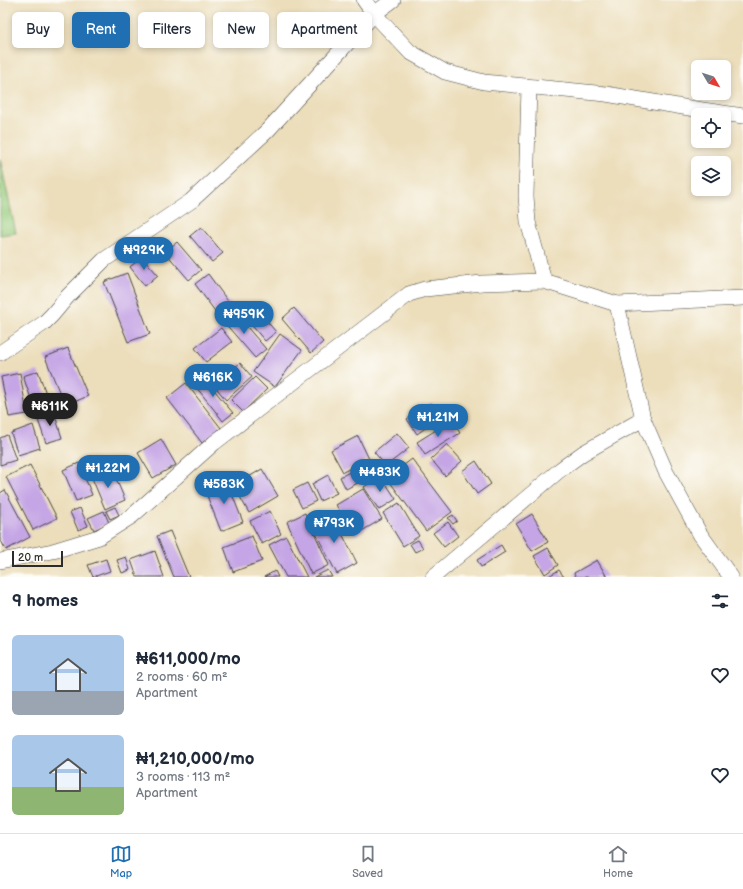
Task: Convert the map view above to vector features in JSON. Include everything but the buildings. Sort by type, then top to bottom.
[{"type":"street","points":[[364,0],[374,14],[410,52],[445,72],[484,82],[606,94],[743,116]]},
{"type":"street","points":[[0,353],[44,323],[68,296],[104,260],[179,210],[197,196],[267,131],[374,14],[393,0]]},
{"type":"street","points":[[529,87],[526,196],[528,222],[544,281]]},
{"type":"street","points":[[0,561],[53,551],[99,537],[132,516],[214,443],[409,294],[425,289],[482,283],[544,281],[617,304],[743,298]]},
{"type":"street","points":[[617,304],[643,419],[666,472],[700,534],[730,577]]},
{"type":"street","points":[[433,577],[561,469],[583,453],[643,419]]},
{"type":"green space","points":[[0,159],[16,233],[0,235]]}]
